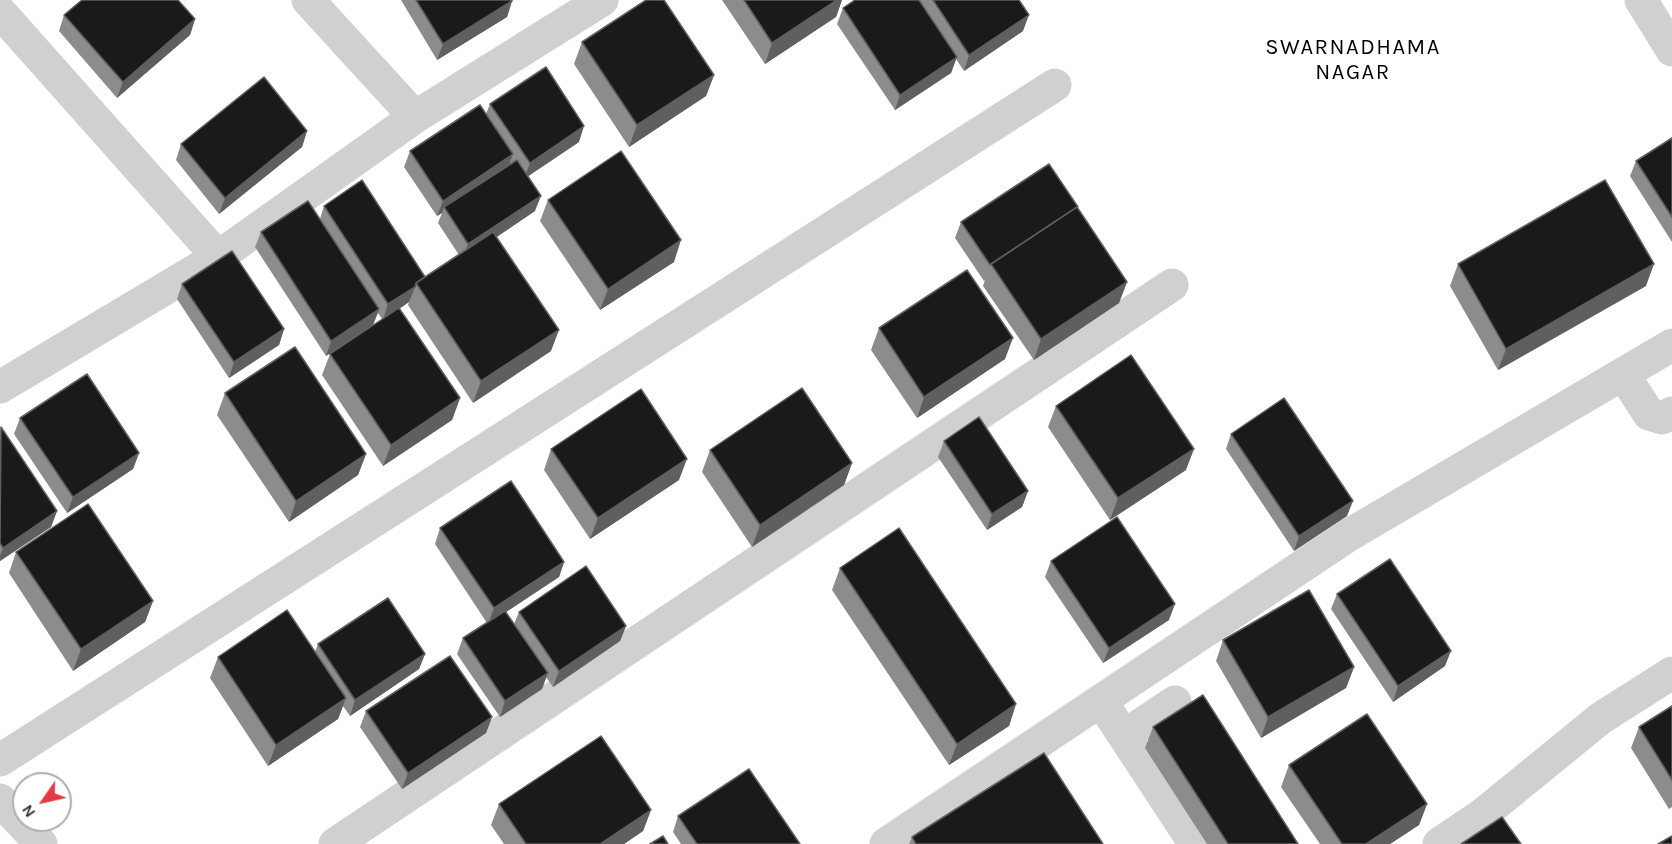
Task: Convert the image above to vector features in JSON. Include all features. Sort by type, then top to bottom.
[{"type":"street","points":[[308,0],[415,117]]},
{"type":"street","points":[[0,387],[218,257],[415,117],[602,0]]},
{"type":"street","points":[[1641,0],[1672,50]]},
{"type":"street","points":[[0,12],[218,257]]},
{"type":"street","points":[[0,760],[1055,85]]},
{"type":"street","points":[[335,844],[1172,285]]},
{"type":"street","points":[[886,844],[1349,535],[1672,345]]},
{"type":"street","points":[[1623,374],[1649,414],[1662,418],[1672,413]]},
{"type":"street","points":[[1439,844],[1482,816],[1602,718],[1672,674]]},
{"type":"street","points":[[1101,701],[1195,844]]},
{"type":"street","points":[[1124,736],[1175,702]]},
{"type":"street","points":[[0,800],[41,844]]},
{"type":"building","points":[[82,0],[178,0],[195,19],[123,82],[64,15]]},
{"type":"building","points":[[416,0],[512,0],[512,1],[443,44]]},
{"type":"building","points":[[646,0],[664,0],[714,75],[637,125],[582,42]]},
{"type":"building","points":[[744,0],[837,0],[772,43]]},
{"type":"building","points":[[855,0],[919,0],[957,57],[900,95],[843,8]]},
{"type":"building","points":[[933,0],[1019,0],[1029,15],[969,55]]},
{"type":"building","points":[[546,67],[584,126],[530,163],[490,104]]},
{"type":"building","points":[[264,77],[307,131],[225,198],[181,144]]},
{"type":"building","points":[[480,105],[513,154],[443,201],[410,151]]},
{"type":"building","points":[[1672,138],[1672,217],[1636,161]]},
{"type":"building","points":[[621,151],[681,240],[608,289],[548,200]]},
{"type":"building","points":[[517,160],[541,196],[468,244],[444,207]]},
{"type":"building","points":[[1049,164],[1078,207],[990,265],[961,222]]},
{"type":"building","points":[[362,180],[425,277],[416,283],[415,287],[388,304],[324,206]]},
{"type":"building","points":[[1605,180],[1654,264],[1506,349],[1458,264]]},
{"type":"building","points":[[308,201],[379,309],[331,341],[261,232]]},
{"type":"building","points":[[1077,207],[1127,282],[1041,339],[991,264]]},
{"type":"building","points":[[493,232],[559,330],[481,381],[416,283]]},
{"type":"building","points":[[232,251],[284,329],[234,362],[182,284]]},
{"type":"building","points":[[967,270],[1013,338],[924,397],[879,328]]},
{"type":"building","points":[[399,308],[460,398],[391,445],[330,354]]},
{"type":"building","points":[[295,347],[366,454],[296,501],[225,393]]},
{"type":"building","points":[[1131,355],[1194,449],[1118,498],[1056,406]]},
{"type":"building","points":[[87,374],[139,453],[73,497],[20,418]]},
{"type":"building","points":[[802,388],[852,463],[760,525],[710,450]]},
{"type":"building","points":[[641,389],[687,459],[598,518],[551,449]]},
{"type":"building","points":[[1284,398],[1353,501],[1299,536],[1231,434]]},
{"type":"building","points":[[979,417],[1028,491],[992,514],[944,441]]},
{"type":"building","points":[[1,427],[57,511],[3,548],[0,543]]},
{"type":"building","points":[[511,481],[564,562],[494,608],[440,528]]},
{"type":"building","points":[[88,504],[153,601],[81,649],[16,552]]},
{"type":"building","points":[[1117,517],[1175,604],[1109,648],[1051,561]]},
{"type":"building","points":[[899,528],[1016,704],[957,744],[840,568]]},
{"type":"building","points":[[1390,559],[1451,651],[1398,686],[1337,594]]},
{"type":"building","points":[[586,566],[626,626],[559,671],[519,612]]},
{"type":"building","points":[[1309,590],[1354,667],[1268,717],[1223,640]]},
{"type":"building","points":[[388,598],[425,654],[355,700],[318,644]]},
{"type":"building","points":[[287,610],[346,698],[276,745],[218,657]]},
{"type":"building","points":[[505,611],[548,673],[505,701],[463,638]]},
{"type":"building","points":[[450,656],[492,717],[408,773],[366,711]]},
{"type":"building","points":[[1203,695],[1298,844],[1228,844],[1153,727]]},
{"type":"building","points":[[1672,706],[1672,780],[1639,727]]},
{"type":"building","points":[[1367,714],[1427,804],[1366,844],[1342,844],[1289,765]]},
{"type":"building","points":[[601,736],[651,810],[600,844],[526,844],[499,804]]},
{"type":"building","points":[[1044,753],[1103,844],[916,844],[912,837]]},
{"type":"building","points":[[749,769],[800,844],[697,844],[678,816]]},
{"type":"building","points":[[1502,817],[1521,844],[1461,844]]},
{"type":"building","points":[[663,836],[668,844],[650,844]]},
{"type":"building","points":[[1672,836],[1672,844],[1658,844]]},
{"type":"district","name":"SWARNADHAMA NAGAR","points":[[1353,60]]}]
